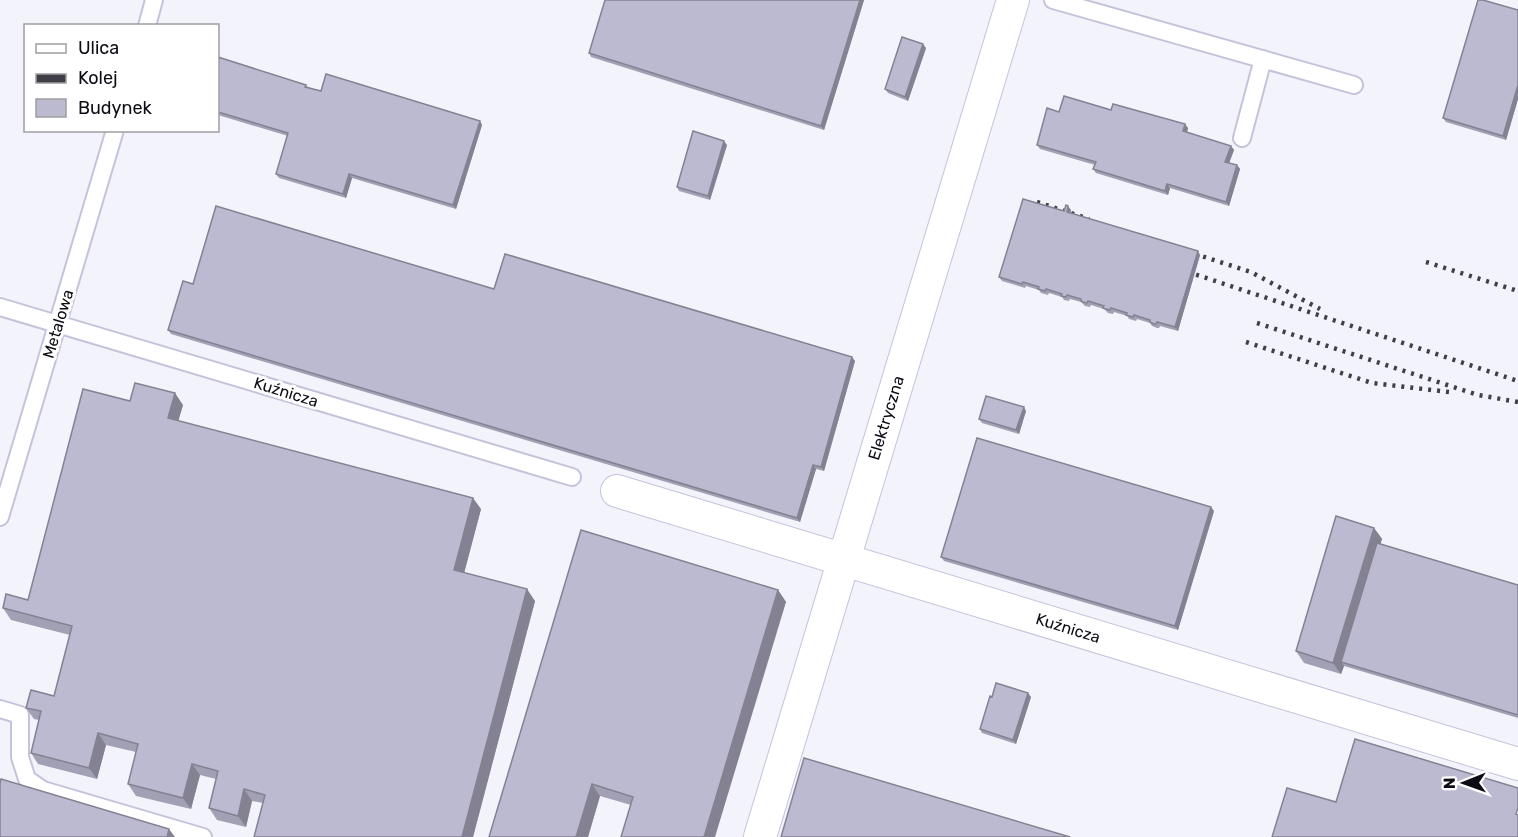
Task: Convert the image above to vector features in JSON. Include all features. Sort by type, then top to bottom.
[{"type":"street","name":"Elektryczna","points":[[760,837],[1013,0]]},
{"type":"street","name":"Kuźnicza","points":[[617,491],[1518,764]]},
{"type":"lane","points":[[1053,0],[1354,85]]},
{"type":"lane","points":[[147,24],[152,1]]},
{"type":"lane","points":[[1242,138],[1263,59]]},
{"type":"lane","name":"Metalowa","points":[[0,517],[114,132]]},
{"type":"lane","name":"Kuźnicza","points":[[0,307],[572,477]]},
{"type":"lane","points":[[0,709],[20,715],[20,757],[27,779],[42,790],[202,837]]},
{"type":"building","points":[[605,0],[860,0],[821,126],[589,53]]},
{"type":"building","points":[[1478,0],[1518,10],[1518,85],[1503,136],[1443,118]]},
{"type":"building","points":[[902,37],[923,44],[905,97],[885,89]]},
{"type":"building","points":[[219,57],[321,91],[326,74],[480,121],[453,205],[349,174],[343,194],[276,174],[288,133],[219,112]]},
{"type":"building","points":[[1064,96],[1111,110],[1113,104],[1185,124],[1183,131],[1231,146],[1225,162],[1237,165],[1226,202],[1167,184],[1165,191],[1093,169],[1096,162],[1037,145],[1047,108],[1059,112]]},
{"type":"building","points":[[693,131],[724,141],[708,196],[677,187]]},
{"type":"building","points":[[1023,199],[1064,211],[1066,205],[1068,206],[1067,212],[1198,251],[1175,327],[1157,322],[1154,324],[1150,320],[1126,315],[1127,313],[1111,308],[1106,309],[1103,308],[1104,306],[1088,301],[1083,302],[1081,299],[1067,295],[1066,297],[1061,296],[1062,294],[1046,289],[1045,291],[1023,282],[1022,284],[999,277]]},
{"type":"building","points":[[216,206],[494,289],[505,254],[852,357],[821,467],[813,465],[797,518],[168,330],[183,281],[193,284]]},
{"type":"building","points":[[135,383],[175,393],[168,418],[473,498],[454,570],[527,589],[462,837],[254,837],[265,795],[244,789],[238,816],[209,808],[218,771],[192,764],[183,798],[128,784],[138,744],[98,733],[89,768],[31,753],[41,711],[26,708],[31,690],[54,696],[72,626],[3,608],[6,594],[28,600],[83,389],[130,401]]},
{"type":"building","points":[[986,396],[1024,407],[1016,430],[979,419]]},
{"type":"building","points":[[977,438],[1211,507],[1175,626],[941,557]]},
{"type":"building","points":[[1336,516],[1374,528],[1333,663],[1296,651]]},
{"type":"building","points":[[581,530],[778,590],[704,837],[621,837],[633,797],[592,784],[576,837],[489,837]]},
{"type":"building","points":[[1377,543],[1518,585],[1518,715],[1341,662]]},
{"type":"building","points":[[996,683],[1028,693],[1013,740],[980,729]]},
{"type":"building","points":[[1355,739],[1518,788],[1516,814],[1518,815],[1518,837],[1272,837],[1287,788],[1336,802]]},
{"type":"building","points":[[804,758],[1070,837],[781,837]]},
{"type":"building","points":[[1,779],[169,829],[167,837],[0,837]]},
{"type":"railway","points":[[1037,202],[1089,219]]},
{"type":"railway","points":[[1186,251],[1251,272],[1320,309]]},
{"type":"railway","points":[[1426,262],[1518,291]]},
{"type":"railway","points":[[1179,269],[1518,381]]},
{"type":"railway","points":[[1257,323],[1478,395],[1518,402]]},
{"type":"railway","points":[[1246,342],[1372,383],[1449,392]]}]
